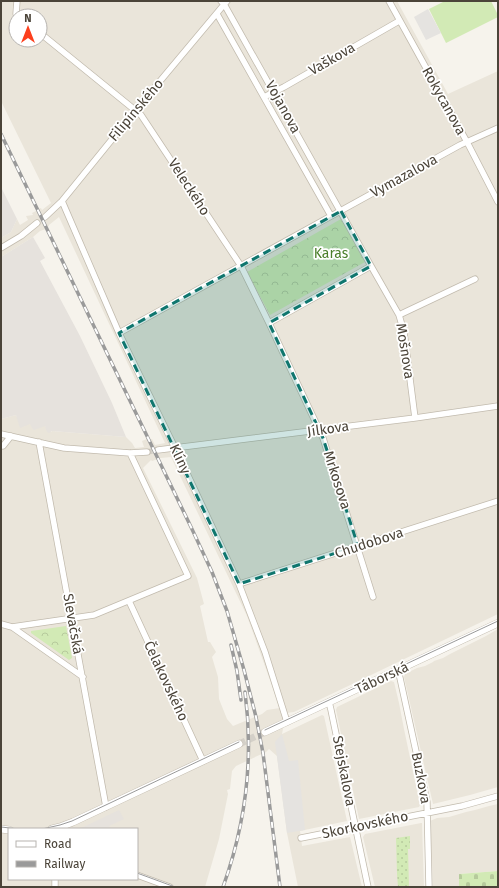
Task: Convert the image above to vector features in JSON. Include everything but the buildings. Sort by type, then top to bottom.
[{"type":"street","name":"Rokycanova","points":[[389,1],[467,142],[498,202]]},
{"type":"street","name":"Filipínského","points":[[45,217],[62,201],[135,111],[217,14],[224,2]]},
{"type":"street","name":"Vojanova","points":[[224,2],[372,266]]},
{"type":"street","name":"Vojanova","points":[[217,14],[332,216]]},
{"type":"street","name":"Vaškova","points":[[264,97],[399,21]]},
{"type":"street","name":"Veleckého","points":[[48,40],[141,116],[241,266],[269,323]]},
{"type":"street","name":"Vymazalova","points":[[119,333],[467,142],[498,128]]},
{"type":"street","name":"Klíny","points":[[62,201],[119,333],[240,584],[265,652],[287,722]]},
{"type":"street","points":[[1,248],[21,236],[37,223]]},
{"type":"street","name":"Mošnova","points":[[372,266],[399,315],[404,332],[415,418]]},
{"type":"street","points":[[269,323],[372,266]]},
{"type":"street","points":[[399,315],[475,279]]},
{"type":"street","name":"Mrkosova","points":[[269,323],[320,430],[373,597]]},
{"type":"street","name":"Jílkova","points":[[158,450],[415,418],[498,406]]},
{"type":"street","points":[[1,434],[64,448],[130,453],[147,452]]},
{"type":"street","points":[[1,446],[4,446],[11,436]]},
{"type":"street","name":"Slevačská","points":[[39,442],[106,807]]},
{"type":"street","points":[[12,627],[94,615],[188,576],[130,453]]},
{"type":"street","name":"Chudobova","points":[[240,584],[498,501]]},
{"type":"street","name":"Čelakovského","points":[[129,601],[203,761]]},
{"type":"street","name":"Táborská","points":[[265,732],[498,623]]},
{"type":"street","points":[[1,624],[12,627],[82,677]]},
{"type":"street","name":"Buzkova","points":[[398,671],[427,802],[429,887]]},
{"type":"street","name":"Stejskalova","points":[[329,702],[368,887]]},
{"type":"street","points":[[56,828],[106,807],[239,744]]},
{"type":"street","name":"Skorkovského","points":[[301,838],[462,806],[498,796]]},
{"type":"street","points":[[138,875],[170,887]]},
{"type":"highlighted area","points":[[341,211],[371,266],[269,323],[323,438],[358,546],[239,584],[119,333]]},
{"type":"shaded area","points":[[1,1],[397,1],[448,94],[498,71],[498,614],[294,712],[286,713],[282,734],[322,715],[324,716],[347,821],[300,831],[302,846],[350,837],[362,887],[298,887],[287,833],[277,756],[269,749],[266,752],[236,766],[232,771],[230,789],[227,790],[228,794],[219,839],[205,887],[1,887],[1,419],[16,415],[30,424],[45,426],[51,432],[126,437],[135,448],[144,447],[142,441],[147,439],[148,441],[152,439],[155,445],[165,443],[59,217],[45,228],[46,229],[40,231],[1,257],[1,238],[11,232],[17,219],[20,225],[28,220],[26,216],[33,215],[32,213],[41,208],[42,210],[51,203],[1,101]],"holes":[[[171,457],[247,616],[280,708],[267,710],[262,714],[233,726],[227,719],[219,699],[218,677],[212,657],[216,652],[210,642],[208,642],[200,606],[204,604],[197,578],[143,468],[151,460]]]},
{"type":"shaded area","points":[[428,9],[441,33],[426,40],[414,17]]},
{"type":"shaded area","points":[[1,187],[17,219],[11,232],[1,238]]},
{"type":"shaded area","points":[[33,237],[45,258],[40,261],[80,336],[112,403],[126,437],[52,431],[49,433],[47,432],[45,426],[34,430],[30,424],[20,428],[16,415],[1,419],[1,257]]},
{"type":"shaded area","points":[[498,629],[498,787],[433,804],[404,677],[405,674],[443,658]]},
{"type":"shaded area","points":[[391,681],[394,682],[399,703],[420,805],[419,807],[359,819],[336,710],[337,707]]},
{"type":"shaded area","points":[[282,734],[289,761],[298,760],[305,830],[287,833],[275,742]]},
{"type":"shaded area","points":[[498,804],[498,871],[459,874],[459,887],[433,887],[430,821],[437,818],[449,817]]},
{"type":"shaded area","points":[[119,810],[124,819],[109,826],[110,828],[81,828]]},
{"type":"shaded area","points":[[422,823],[424,887],[375,887],[363,837],[365,834]]},
{"type":"green space","points":[[445,1],[491,1],[498,17],[446,43],[429,9]]},
{"type":"green space","name":"Karas","points":[[341,219],[365,262],[270,315],[247,272]]},
{"type":"green space","points":[[66,626],[72,658],[69,660],[31,633],[31,631]]},
{"type":"green space","points":[[410,836],[410,849],[408,849],[409,887],[398,887],[396,838]]},
{"type":"green space","points":[[498,871],[498,887],[459,887],[459,874]]},
{"type":"tunnel","points":[[147,452],[158,450]]},
{"type":"tunnel","points":[[239,744],[265,732]]},
{"type":"tram line","points":[[265,730],[498,621]]},
{"type":"tram line","points":[[46,828],[72,821],[239,742]]},
{"type":"tram line","points":[[1,827],[10,828]]},
{"type":"tram line","points":[[138,873],[175,887]]},
{"type":"railway","points":[[1,134],[191,527],[212,572],[227,611],[256,717],[263,753],[280,887]]},
{"type":"railway","points":[[231,645],[237,671],[241,700]]},
{"type":"railway","points":[[223,887],[237,839],[246,791],[249,742],[245,692]]}]
